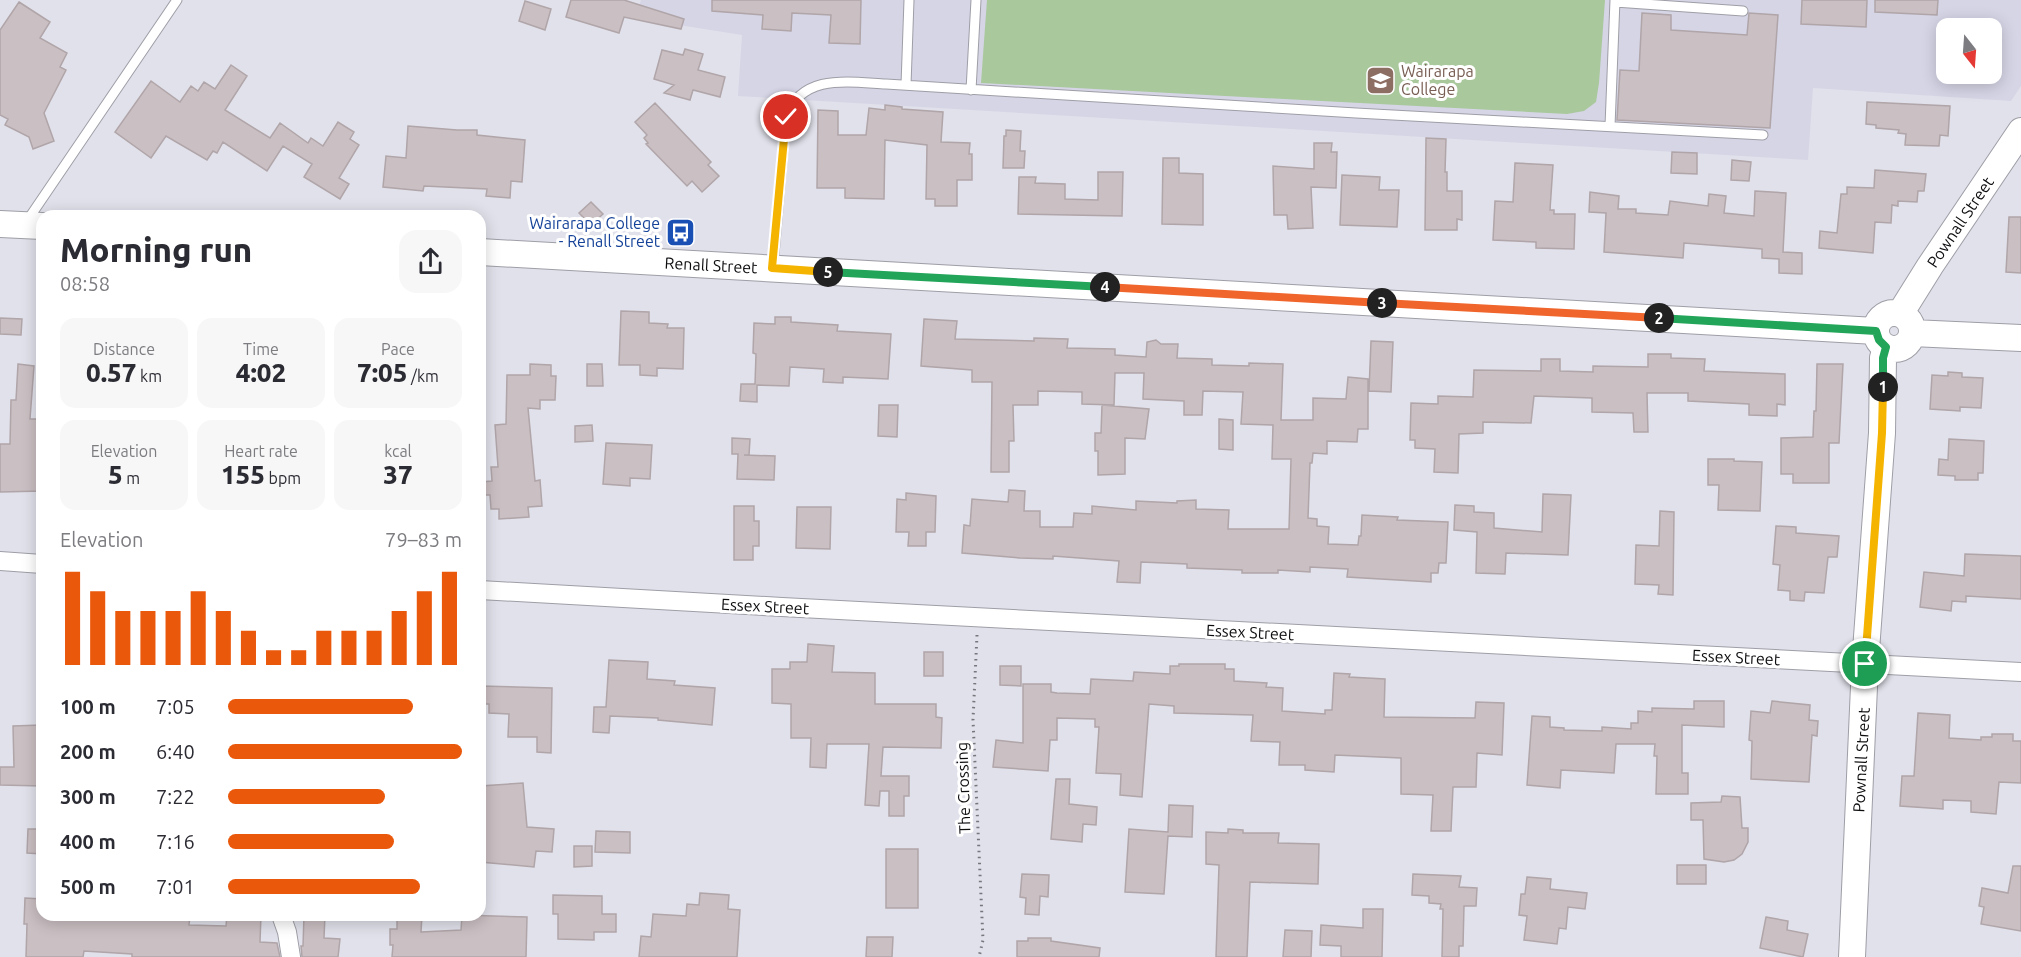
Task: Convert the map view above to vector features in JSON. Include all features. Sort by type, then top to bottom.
[{"type":"street","name":"Pownall Street","points":[[1906,323],[1930,266],[2021,131]]},
{"type":"street","name":"Renall Street","points":[[486,252],[772,268],[1881,339]]},
{"type":"street","points":[[1881,339],[1891,349],[1903,347],[1911,338],[1906,323],[2021,338]]},
{"type":"street","name":"Pownall Street","points":[[1852,957],[1865,664],[1882,433],[1881,339]]},
{"type":"street","points":[[0,561],[36,564]]},
{"type":"street","name":"Essex Street","points":[[486,590],[2021,672]]},
{"type":"street","points":[[283,921],[291,957]]},
{"type":"lane","points":[[22,225],[177,0]]},
{"type":"lane","points":[[906,85],[909,0]]},
{"type":"lane","points":[[970,90],[976,0]]},
{"type":"lane","points":[[1610,126],[1615,1],[1743,11]]},
{"type":"lane","points":[[772,268],[788,111],[803,93],[824,84],[851,82],[1763,135]]},
{"type":"path","name":"The Crossing","points":[[978,618],[973,720],[983,940],[979,957]]},
{"type":"shaded area","name":"Wairarapa College","points":[[641,0],[2021,0],[2021,86],[2011,101],[1813,88],[1808,160],[738,96],[742,35],[635,18]]},
{"type":"green space","points":[[987,0],[1605,0],[1596,102],[1584,111],[1567,114],[981,83]]},
{"type":"building","points":[[571,0],[624,0],[684,19],[681,29],[624,17],[619,33],[566,17]]},
{"type":"building","points":[[712,0],[861,0],[860,44],[829,43],[831,15],[792,13],[791,31],[762,29],[763,15],[712,11]]},
{"type":"building","points":[[1802,0],[1867,0],[1866,27],[1801,24]]},
{"type":"building","points":[[1875,0],[1938,0],[1937,15],[1875,12]]},
{"type":"building","points":[[525,1],[551,9],[545,30],[519,21]]},
{"type":"building","points":[[19,2],[50,22],[40,38],[67,53],[60,67],[66,70],[44,113],[54,141],[33,149],[29,137],[5,125],[8,119],[0,115],[0,30]]},
{"type":"building","points":[[1642,13],[1671,15],[1671,30],[1747,35],[1749,13],[1778,15],[1770,128],[1617,120],[1620,70],[1639,71]]},
{"type":"building","points":[[685,49],[703,54],[698,70],[725,77],[720,97],[693,90],[690,100],[664,93],[674,85],[654,79],[662,50],[683,55]]},
{"type":"building","points":[[231,65],[247,76],[225,110],[270,138],[280,123],[308,143],[311,138],[323,146],[338,122],[354,132],[350,139],[359,145],[339,178],[349,184],[340,199],[304,177],[312,164],[283,146],[267,171],[223,142],[217,153],[213,151],[207,160],[166,136],[151,158],[115,132],[151,81],[180,102],[191,86],[198,91],[204,82],[215,89]]},
{"type":"building","points":[[1867,102],[1950,106],[1948,136],[1940,135],[1939,146],[1905,145],[1906,134],[1898,133],[1899,130],[1876,128],[1876,125],[1866,124]]},
{"type":"building","points":[[655,103],[711,162],[708,165],[719,176],[702,192],[692,181],[687,186],[646,144],[648,143],[644,138],[647,135],[635,122]]},
{"type":"building","points":[[885,105],[902,107],[902,109],[943,112],[941,142],[970,143],[972,180],[957,180],[957,206],[935,206],[935,199],[926,199],[927,145],[885,140],[884,199],[845,198],[845,188],[817,188],[818,110],[838,111],[838,135],[866,135],[869,108],[885,110]]},
{"type":"building","points":[[408,126],[477,130],[477,135],[525,140],[522,182],[511,181],[510,198],[486,196],[487,189],[424,186],[423,191],[383,187],[386,156],[406,158]]},
{"type":"building","points":[[1006,130],[1021,131],[1020,151],[1025,151],[1024,168],[1003,168]]},
{"type":"building","points":[[1426,138],[1446,139],[1447,191],[1462,191],[1462,220],[1457,219],[1457,230],[1425,230]]},
{"type":"building","points":[[1314,143],[1332,143],[1331,152],[1337,152],[1336,188],[1311,187],[1313,228],[1288,229],[1287,215],[1274,215],[1273,166],[1314,169]]},
{"type":"building","points":[[1672,152],[1697,153],[1697,174],[1671,173]]},
{"type":"building","points":[[1163,158],[1179,158],[1179,173],[1203,174],[1203,225],[1162,224]]},
{"type":"building","points":[[1732,160],[1751,162],[1749,181],[1731,180]]},
{"type":"building","points":[[1515,163],[1553,165],[1550,210],[1554,210],[1554,214],[1575,214],[1574,249],[1536,248],[1536,242],[1493,240],[1495,201],[1513,202]]},
{"type":"building","points":[[1875,170],[1926,174],[1924,191],[1918,191],[1917,202],[1898,201],[1898,206],[1892,205],[1891,223],[1875,222],[1873,253],[1819,248],[1820,231],[1837,233],[1841,194],[1847,194],[1847,187],[1874,188]]},
{"type":"building","points":[[1098,172],[1123,172],[1122,216],[1018,214],[1019,177],[1036,177],[1035,183],[1065,184],[1065,199],[1098,200]]},
{"type":"building","points":[[1342,175],[1380,177],[1379,190],[1399,190],[1397,227],[1340,225]]},
{"type":"building","points":[[1755,191],[1786,193],[1783,252],[1802,253],[1802,274],[1779,273],[1779,259],[1762,258],[1762,249],[1684,243],[1683,258],[1604,252],[1606,213],[1589,212],[1590,192],[1619,196],[1618,209],[1636,209],[1636,213],[1668,215],[1670,201],[1708,206],[1709,194],[1726,196],[1724,213],[1754,216]]},
{"type":"building","points":[[591,202],[603,214],[591,225],[579,213]]},
{"type":"building","points":[[2009,217],[2021,217],[2021,273],[2006,272]]},
{"type":"building","points":[[621,311],[649,312],[649,323],[668,324],[667,328],[684,328],[683,369],[657,368],[657,376],[640,375],[640,365],[619,365]]},
{"type":"building","points":[[775,317],[791,317],[791,322],[838,325],[837,331],[891,334],[888,379],[843,377],[843,383],[823,382],[824,369],[790,367],[789,386],[757,385],[757,402],[740,401],[741,384],[755,384],[754,323],[775,324]]},
{"type":"building","points":[[0,318],[22,319],[21,335],[0,334]]},
{"type":"building","points":[[924,319],[957,321],[955,339],[1034,341],[1034,338],[1068,339],[1067,348],[1115,349],[1115,355],[1146,357],[1147,342],[1156,340],[1161,344],[1178,344],[1177,358],[1212,359],[1212,365],[1283,364],[1281,420],[1313,420],[1313,398],[1346,399],[1348,377],[1368,379],[1368,429],[1358,429],[1357,442],[1327,441],[1327,454],[1313,453],[1312,463],[1310,463],[1308,518],[1317,519],[1317,526],[1329,527],[1328,544],[1358,545],[1362,515],[1398,517],[1397,520],[1448,522],[1446,563],[1439,563],[1438,573],[1431,573],[1431,582],[1347,577],[1348,569],[1310,567],[1310,572],[1278,570],[1278,573],[1242,573],[1242,570],[1187,568],[1187,564],[1141,562],[1140,583],[1117,582],[1119,561],[1053,556],[1053,559],[1020,558],[962,553],[964,525],[970,526],[972,499],[1008,502],[1009,490],[1025,491],[1024,511],[1040,511],[1040,527],[1073,527],[1074,513],[1092,514],[1092,506],[1136,510],[1136,501],[1177,503],[1177,501],[1196,500],[1196,509],[1229,510],[1228,529],[1289,529],[1291,459],[1272,459],[1273,425],[1241,424],[1243,392],[1203,391],[1202,415],[1184,415],[1184,401],[1143,399],[1144,373],[1115,373],[1114,405],[1082,404],[1082,392],[1038,391],[1038,405],[1013,405],[1014,441],[1009,441],[1009,472],[991,472],[992,382],[972,382],[972,370],[921,366]]},
{"type":"building","points":[[1371,341],[1393,342],[1391,392],[1369,391]]},
{"type":"building","points":[[1648,354],[1671,354],[1671,358],[1705,359],[1704,371],[1785,374],[1785,405],[1777,404],[1777,416],[1749,415],[1749,404],[1688,401],[1688,393],[1647,393],[1648,432],[1634,432],[1633,413],[1592,412],[1592,398],[1534,396],[1531,423],[1483,422],[1483,433],[1459,434],[1458,473],[1434,472],[1435,449],[1415,448],[1415,440],[1410,440],[1411,403],[1438,404],[1438,396],[1473,397],[1474,370],[1541,371],[1541,359],[1560,359],[1560,371],[1593,372],[1593,366],[1648,367]]},
{"type":"building","points":[[18,364],[34,366],[30,419],[36,419],[36,491],[0,492],[0,444],[10,444],[11,400],[16,400]]},
{"type":"building","points":[[530,364],[551,365],[551,376],[556,376],[555,400],[540,400],[540,409],[528,408],[535,481],[540,480],[542,506],[528,507],[529,517],[499,519],[499,509],[491,509],[490,495],[486,495],[486,482],[492,481],[491,467],[498,467],[495,425],[506,424],[507,375],[530,375]]},
{"type":"building","points":[[587,364],[602,364],[603,386],[587,386]]},
{"type":"building","points":[[1817,364],[1843,364],[1839,443],[1829,443],[1829,483],[1793,483],[1793,474],[1781,474],[1781,438],[1813,437]]},
{"type":"building","points":[[1948,372],[1962,373],[1962,377],[1983,378],[1981,408],[1960,407],[1960,411],[1930,409],[1932,375],[1948,376]]},
{"type":"building","points":[[879,405],[898,405],[897,437],[878,436]]},
{"type":"building","points":[[1102,405],[1149,409],[1145,439],[1125,438],[1125,474],[1098,475],[1095,433],[1101,433]]},
{"type":"building","points":[[1219,419],[1233,420],[1233,450],[1219,449]]},
{"type":"building","points":[[592,425],[593,441],[575,442],[575,426]]},
{"type":"building","points":[[732,438],[750,439],[749,455],[744,455],[775,456],[774,480],[737,479],[738,454],[732,454]]},
{"type":"building","points":[[1949,439],[1984,441],[1983,473],[1978,473],[1978,480],[1955,480],[1955,476],[1938,475],[1939,459],[1948,460]]},
{"type":"building","points":[[606,443],[652,445],[650,479],[630,478],[630,486],[603,484]]},
{"type":"building","points":[[1708,459],[1762,462],[1760,511],[1718,510],[1719,485],[1708,485]]},
{"type":"building","points":[[906,493],[936,496],[935,532],[926,532],[926,546],[908,546],[909,532],[896,532],[897,499],[906,500]]},
{"type":"building","points":[[1543,494],[1571,495],[1568,555],[1506,553],[1505,574],[1476,573],[1477,532],[1454,530],[1455,505],[1474,506],[1474,512],[1494,513],[1494,528],[1542,532]]},
{"type":"building","points":[[734,506],[754,506],[754,521],[759,521],[759,546],[753,546],[753,560],[734,560]]},
{"type":"building","points":[[797,507],[831,507],[830,549],[796,548]]},
{"type":"building","points":[[1660,511],[1674,512],[1673,595],[1658,594],[1659,585],[1635,584],[1636,545],[1659,546]]},
{"type":"building","points":[[1776,526],[1796,527],[1796,533],[1839,536],[1837,557],[1828,557],[1824,593],[1805,592],[1804,601],[1790,600],[1790,591],[1778,590],[1780,565],[1773,564]]},
{"type":"building","points":[[1965,554],[2021,556],[2021,599],[1966,596],[1966,602],[1952,601],[1951,611],[1920,607],[1924,572],[1964,576]]},
{"type":"building","points":[[808,644],[834,646],[832,672],[875,673],[875,704],[936,704],[936,717],[942,718],[941,748],[883,747],[881,776],[909,776],[909,796],[904,796],[904,816],[889,816],[889,791],[880,791],[879,806],[865,805],[869,744],[827,744],[826,768],[810,767],[811,738],[791,738],[791,704],[772,703],[772,669],[790,669],[790,662],[807,662]]},
{"type":"building","points":[[924,652],[943,652],[943,676],[924,676]]},
{"type":"building","points":[[609,660],[648,662],[647,679],[675,681],[674,685],[715,688],[712,725],[658,720],[658,718],[610,716],[609,733],[593,732],[594,707],[606,707]]},
{"type":"building","points":[[1179,664],[1225,664],[1225,669],[1234,669],[1234,681],[1267,683],[1266,687],[1283,688],[1282,711],[1325,714],[1325,710],[1332,710],[1334,673],[1350,674],[1349,677],[1385,679],[1384,717],[1475,718],[1476,702],[1504,703],[1502,755],[1477,753],[1476,787],[1453,787],[1451,831],[1431,831],[1433,795],[1401,794],[1401,758],[1335,755],[1334,772],[1305,770],[1305,765],[1279,765],[1280,742],[1251,741],[1253,715],[1174,713],[1174,706],[1149,704],[1142,797],[1120,795],[1121,774],[1096,773],[1099,727],[1095,727],[1095,719],[1057,718],[1057,740],[1050,740],[1048,771],[993,767],[996,740],[1023,743],[1023,684],[1051,684],[1051,692],[1090,694],[1091,679],[1133,681],[1134,672],[1170,674],[1170,666],[1179,666]]},
{"type":"building","points":[[1000,666],[1021,666],[1021,686],[1000,685]]},
{"type":"building","points":[[486,686],[552,688],[551,753],[537,752],[537,737],[508,737],[509,714],[489,713],[489,704],[486,704]]},
{"type":"building","points":[[1694,701],[1724,701],[1724,727],[1682,725],[1682,773],[1688,773],[1688,794],[1656,794],[1655,744],[1616,744],[1614,773],[1561,770],[1560,788],[1527,785],[1532,716],[1550,717],[1550,727],[1564,728],[1564,730],[1602,731],[1602,727],[1631,729],[1631,723],[1638,723],[1638,711],[1652,712],[1652,708],[1694,709]]},
{"type":"building","points":[[1772,701],[1810,705],[1809,720],[1818,721],[1817,736],[1812,735],[1809,782],[1751,779],[1752,741],[1749,740],[1751,711],[1770,713]]},
{"type":"building","points":[[1918,713],[1950,715],[1949,738],[1981,740],[1981,737],[1992,737],[1992,734],[2013,734],[2013,741],[2021,741],[2021,783],[1999,782],[1996,814],[1971,812],[1971,801],[1943,800],[1943,809],[1900,806],[1902,776],[1914,776]]},
{"type":"building","points":[[36,725],[36,786],[0,785],[0,767],[14,767],[13,726]]},
{"type":"building","points":[[1056,779],[1070,779],[1069,804],[1097,807],[1096,825],[1083,824],[1082,842],[1051,839]]},
{"type":"building","points":[[523,783],[527,827],[554,829],[552,852],[536,851],[534,867],[486,863],[486,786]]},
{"type":"building","points":[[1722,796],[1740,797],[1742,828],[1748,828],[1748,842],[1742,854],[1734,860],[1724,862],[1704,859],[1703,820],[1691,820],[1691,803],[1721,802]]},
{"type":"building","points":[[1169,805],[1193,806],[1192,837],[1168,836],[1164,894],[1125,892],[1129,829],[1168,832]]},
{"type":"building","points":[[28,829],[36,829],[36,854],[27,853]]},
{"type":"building","points":[[1228,829],[1243,830],[1243,833],[1279,833],[1278,843],[1319,844],[1318,884],[1250,882],[1247,957],[1216,957],[1219,865],[1206,864],[1206,832],[1228,833]]},
{"type":"building","points":[[596,831],[630,832],[630,853],[595,852]]},
{"type":"building","points":[[574,846],[592,846],[592,866],[574,867]]},
{"type":"building","points":[[886,849],[918,849],[918,908],[886,908]]},
{"type":"building","points":[[1677,865],[1706,865],[1706,884],[1677,884]]},
{"type":"building","points":[[2013,866],[2021,866],[2021,931],[1981,924],[1984,907],[1979,906],[1982,888],[2008,893]]},
{"type":"building","points":[[1022,874],[1049,875],[1048,897],[1040,896],[1039,915],[1025,914],[1026,898],[1020,897]]},
{"type":"building","points":[[1413,874],[1461,876],[1459,887],[1477,888],[1476,906],[1464,906],[1463,946],[1459,946],[1459,957],[1442,957],[1443,909],[1440,909],[1441,904],[1429,903],[1429,896],[1412,895]]},
{"type":"building","points":[[1527,877],[1551,879],[1550,889],[1587,893],[1585,909],[1568,907],[1566,929],[1559,928],[1557,944],[1524,940],[1527,916],[1519,915],[1521,894],[1525,894]]},
{"type":"building","points":[[700,893],[729,895],[728,909],[740,910],[737,957],[639,957],[641,936],[651,937],[653,914],[686,916],[687,904],[699,905]]},
{"type":"building","points":[[553,895],[602,896],[602,914],[616,914],[616,932],[594,932],[594,940],[558,939],[558,914],[553,914]]},
{"type":"building","points":[[25,898],[36,899],[36,921],[189,921],[189,925],[226,926],[226,921],[261,921],[260,942],[277,943],[280,957],[132,957],[132,954],[84,951],[83,957],[26,957],[27,924],[24,924]]},
{"type":"building","points":[[1363,909],[1383,909],[1382,957],[1341,957],[1341,946],[1320,945],[1321,925],[1363,928]]},
{"type":"building","points":[[486,916],[527,917],[526,957],[392,957],[393,945],[390,945],[390,929],[397,929],[397,921],[422,921],[421,932],[461,930],[462,921],[486,921]]},
{"type":"building","points":[[1766,917],[1788,921],[1787,930],[1808,934],[1803,957],[1760,948]]},
{"type":"building","points":[[304,921],[325,921],[324,938],[340,939],[338,957],[302,957],[301,946],[303,946]]},
{"type":"building","points":[[1285,930],[1312,931],[1311,957],[1283,957]]},
{"type":"building","points":[[867,937],[893,937],[892,957],[866,957]]},
{"type":"building","points":[[1028,938],[1051,938],[1051,941],[1100,948],[1099,957],[1017,957],[1017,941],[1028,941]]},
{"type":"place","name":"Wairarapa College","points":[[1380,80]]},
{"type":"place","name":"Wairarapa College - Renall Street","points":[[681,232]]},
{"type":"route","points":[[786,117],[772,268],[1876,331],[1879,340],[1886,347],[1883,358],[1882,433],[1865,664]]}]
